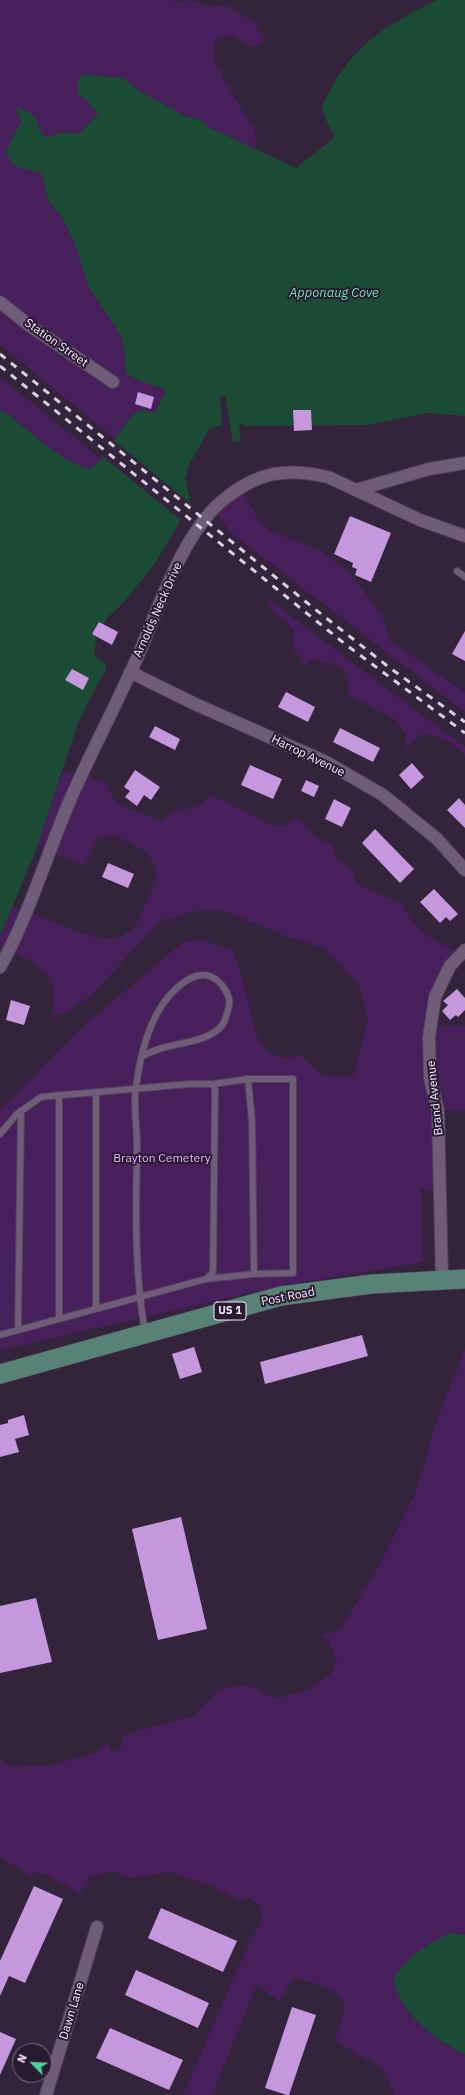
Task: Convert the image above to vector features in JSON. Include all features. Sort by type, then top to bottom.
[{"type":"main road","name":"Post Road","points":[[0,1374],[281,1296],[372,1284],[465,1279]]},
{"type":"street","name":"Station Street","points":[[0,302],[30,326],[113,382]]},
{"type":"street","points":[[356,490],[429,469],[465,463]]},
{"type":"street","name":"Arnolds Neck Drive","points":[[0,967],[26,911],[74,791],[182,556],[210,513],[222,502],[252,480],[284,471],[328,477],[420,520],[465,536]]},
{"type":"street","name":"Harrop Avenue","points":[[130,672],[195,704],[326,762],[383,795],[437,839],[465,870]]},
{"type":"street","name":"Brand Avenue","points":[[442,1280],[439,1126],[438,1111],[430,1078],[429,1037],[435,997],[450,966],[465,950]]},
{"type":"street","name":"Dawn Lane","points":[[46,2095],[97,1927]]},
{"type":"lane","points":[[457,571],[465,577]]},
{"type":"lane","points":[[142,1056],[162,1048],[204,1038],[222,1025],[230,1006],[229,996],[220,981],[210,975],[195,976],[178,984],[160,1008],[148,1036],[142,1056],[136,1088],[136,1233],[139,1297],[145,1334]]},
{"type":"lane","points":[[248,1079],[252,1122],[254,1274]]},
{"type":"lane","points":[[0,1134],[21,1111],[41,1097],[136,1088],[189,1084],[213,1084],[248,1079],[293,1079],[292,1273],[254,1274],[206,1279],[0,1335]]},
{"type":"lane","points":[[206,1279],[213,1272],[215,1090],[213,1084]]},
{"type":"lane","points":[[96,1092],[96,1309]]},
{"type":"lane","points":[[59,1095],[59,1319]]},
{"type":"lane","points":[[18,1330],[21,1111]]},
{"type":"green space","points":[[0,0],[171,0],[176,2],[191,0],[210,7],[225,5],[254,21],[263,39],[258,46],[252,47],[231,35],[215,41],[213,56],[222,76],[255,132],[256,149],[208,127],[202,120],[187,117],[139,91],[123,78],[82,74],[78,94],[87,101],[98,114],[78,134],[62,132],[48,137],[42,135],[26,110],[16,108],[21,122],[26,170],[41,171],[48,200],[63,219],[75,245],[89,288],[115,326],[123,342],[126,373],[140,381],[166,389],[155,413],[141,410],[132,415],[99,462],[91,469],[58,454],[9,415],[0,411],[0,377],[100,458],[114,438],[0,345]]},
{"type":"green space","points":[[240,488],[262,525],[273,532],[319,550],[349,571],[382,616],[391,642],[465,692],[465,712],[232,534],[215,511]]},
{"type":"green space","points":[[268,599],[465,747],[465,757],[462,752],[447,741],[435,736],[422,734],[406,749],[406,735],[397,721],[347,694],[348,678],[340,666],[314,659],[304,666],[299,656],[293,649],[294,630],[268,606]]},
{"type":"green space","name":"Brayton Cemetery","points":[[64,770],[81,775],[82,773],[108,785],[112,797],[122,806],[160,820],[182,809],[197,807],[212,795],[274,826],[284,826],[295,818],[306,825],[313,835],[334,846],[335,857],[352,869],[356,882],[363,887],[403,904],[412,921],[418,927],[433,938],[458,952],[448,967],[432,1026],[465,1026],[465,1110],[439,1111],[438,1191],[421,1189],[423,1262],[282,1286],[0,1350],[0,1111],[85,1024],[182,943],[199,939],[231,949],[239,965],[258,1040],[270,1053],[286,1058],[301,1055],[321,1075],[353,1077],[368,1019],[359,985],[324,948],[285,936],[225,911],[195,911],[160,921],[91,996],[67,1012],[51,1016],[54,1002],[54,990],[50,980],[43,971],[34,964],[23,957],[0,947],[0,936],[12,906],[90,936],[112,939],[124,935],[135,926],[156,881],[155,866],[146,852],[116,836],[105,837],[97,840],[84,866],[37,845],[47,813]]},
{"type":"green space","points":[[465,1349],[465,1935],[450,1933],[441,2042],[465,2055],[465,2095],[395,2095],[385,2075],[376,2064],[335,2042],[345,2007],[337,1993],[311,1982],[293,1979],[279,2002],[257,1984],[212,2095],[183,2095],[248,1945],[262,1919],[260,1906],[248,1898],[241,1901],[211,1886],[169,1872],[129,1878],[113,1871],[90,1876],[80,1894],[47,1875],[34,1872],[31,1876],[0,1858],[0,1757],[10,1767],[51,1765],[94,1754],[109,1741],[109,1748],[115,1753],[123,1744],[122,1738],[127,1734],[193,1716],[219,1690],[242,1685],[258,1689],[268,1696],[278,1698],[311,1689],[331,1673],[337,1661],[329,1642],[320,1636],[341,1629],[380,1564],[412,1499],[414,1498],[438,1417]]},
{"type":"water","name":"Apponaug Cove","points":[[436,0],[465,0],[465,416],[427,413],[366,425],[249,426],[239,423],[241,441],[233,442],[225,395],[220,397],[222,425],[210,428],[190,463],[185,479],[190,498],[177,527],[154,565],[122,604],[107,618],[96,640],[94,656],[106,664],[106,669],[77,726],[34,855],[0,936],[0,411],[9,415],[58,454],[91,469],[99,462],[132,415],[141,410],[155,413],[166,390],[140,381],[126,373],[123,342],[115,326],[89,288],[75,245],[63,219],[48,200],[41,172],[26,170],[12,164],[6,151],[21,122],[16,107],[27,111],[34,116],[42,135],[48,137],[62,132],[78,134],[98,114],[87,101],[78,94],[78,82],[82,74],[123,78],[139,91],[187,117],[202,120],[208,127],[296,168],[335,137],[327,122],[322,107],[332,87],[355,55],[368,42],[398,20]]},
{"type":"water","points":[[450,1933],[465,1935],[465,2055],[442,2041],[421,2025],[404,2005],[393,1980],[411,1957]]},
{"type":"pier","points":[[112,439],[190,503],[182,521],[101,455]]},
{"type":"building","points":[[138,392],[154,397],[151,409],[135,404]]},
{"type":"building","points":[[293,410],[311,410],[312,430],[294,431]]},
{"type":"building","points":[[350,516],[391,533],[371,582],[355,575],[357,569],[352,567],[353,563],[334,554]]},
{"type":"building","points":[[99,622],[118,632],[112,645],[92,634]]},
{"type":"building","points":[[465,631],[465,661],[452,654]]},
{"type":"building","points":[[72,669],[89,678],[83,690],[65,680]]},
{"type":"building","points":[[286,692],[315,707],[308,722],[278,707]]},
{"type":"building","points":[[155,726],[180,739],[175,750],[149,737]]},
{"type":"building","points":[[340,728],[380,748],[373,762],[333,742]]},
{"type":"building","points":[[412,763],[424,777],[411,789],[399,775]]},
{"type":"building","points":[[250,765],[282,779],[273,799],[241,785]]},
{"type":"building","points":[[135,770],[160,787],[151,800],[144,795],[137,806],[125,797],[130,791],[124,787]]},
{"type":"building","points":[[306,780],[319,786],[314,797],[301,791]]},
{"type":"building","points":[[459,798],[465,805],[465,828],[447,810]]},
{"type":"building","points":[[334,799],[351,808],[342,827],[325,819]]},
{"type":"building","points":[[375,829],[414,869],[400,883],[362,843]]},
{"type":"building","points":[[108,863],[134,874],[128,888],[102,877]]},
{"type":"building","points":[[434,889],[458,914],[450,921],[446,917],[440,923],[420,902]]},
{"type":"building","points":[[457,989],[465,998],[465,1010],[458,1017],[456,1015],[450,1020],[442,1011],[448,1005],[443,1001]]},
{"type":"building","points":[[11,1000],[30,1006],[24,1025],[6,1020]]},
{"type":"building","points":[[362,1335],[368,1356],[265,1384],[260,1362]]},
{"type":"building","points":[[194,1347],[202,1372],[180,1379],[172,1354]]},
{"type":"building","points":[[24,1415],[29,1435],[15,1439],[19,1452],[0,1457],[0,1425],[8,1423],[8,1420]]},
{"type":"building","points":[[181,1517],[207,1629],[158,1640],[132,1529]]},
{"type":"building","points":[[36,1598],[52,1662],[0,1673],[0,1606]]},
{"type":"building","points":[[34,1886],[63,1899],[25,1983],[9,1976],[0,1996],[0,1961]]},
{"type":"building","points":[[161,1908],[237,1941],[223,1972],[148,1938]]},
{"type":"building","points":[[136,1970],[209,2003],[198,2028],[125,1995]]},
{"type":"building","points":[[292,2007],[316,2015],[289,2095],[287,2095],[265,2088]]},
{"type":"building","points":[[110,2028],[183,2060],[169,2090],[96,2058]]},
{"type":"building","points":[[0,2032],[16,2039],[14,2043],[12,2043],[12,2048],[0,2075]]},
{"type":"railway","points":[[0,354],[316,610],[390,668],[465,722]]},
{"type":"railway","points":[[0,366],[345,644],[465,733]]}]
